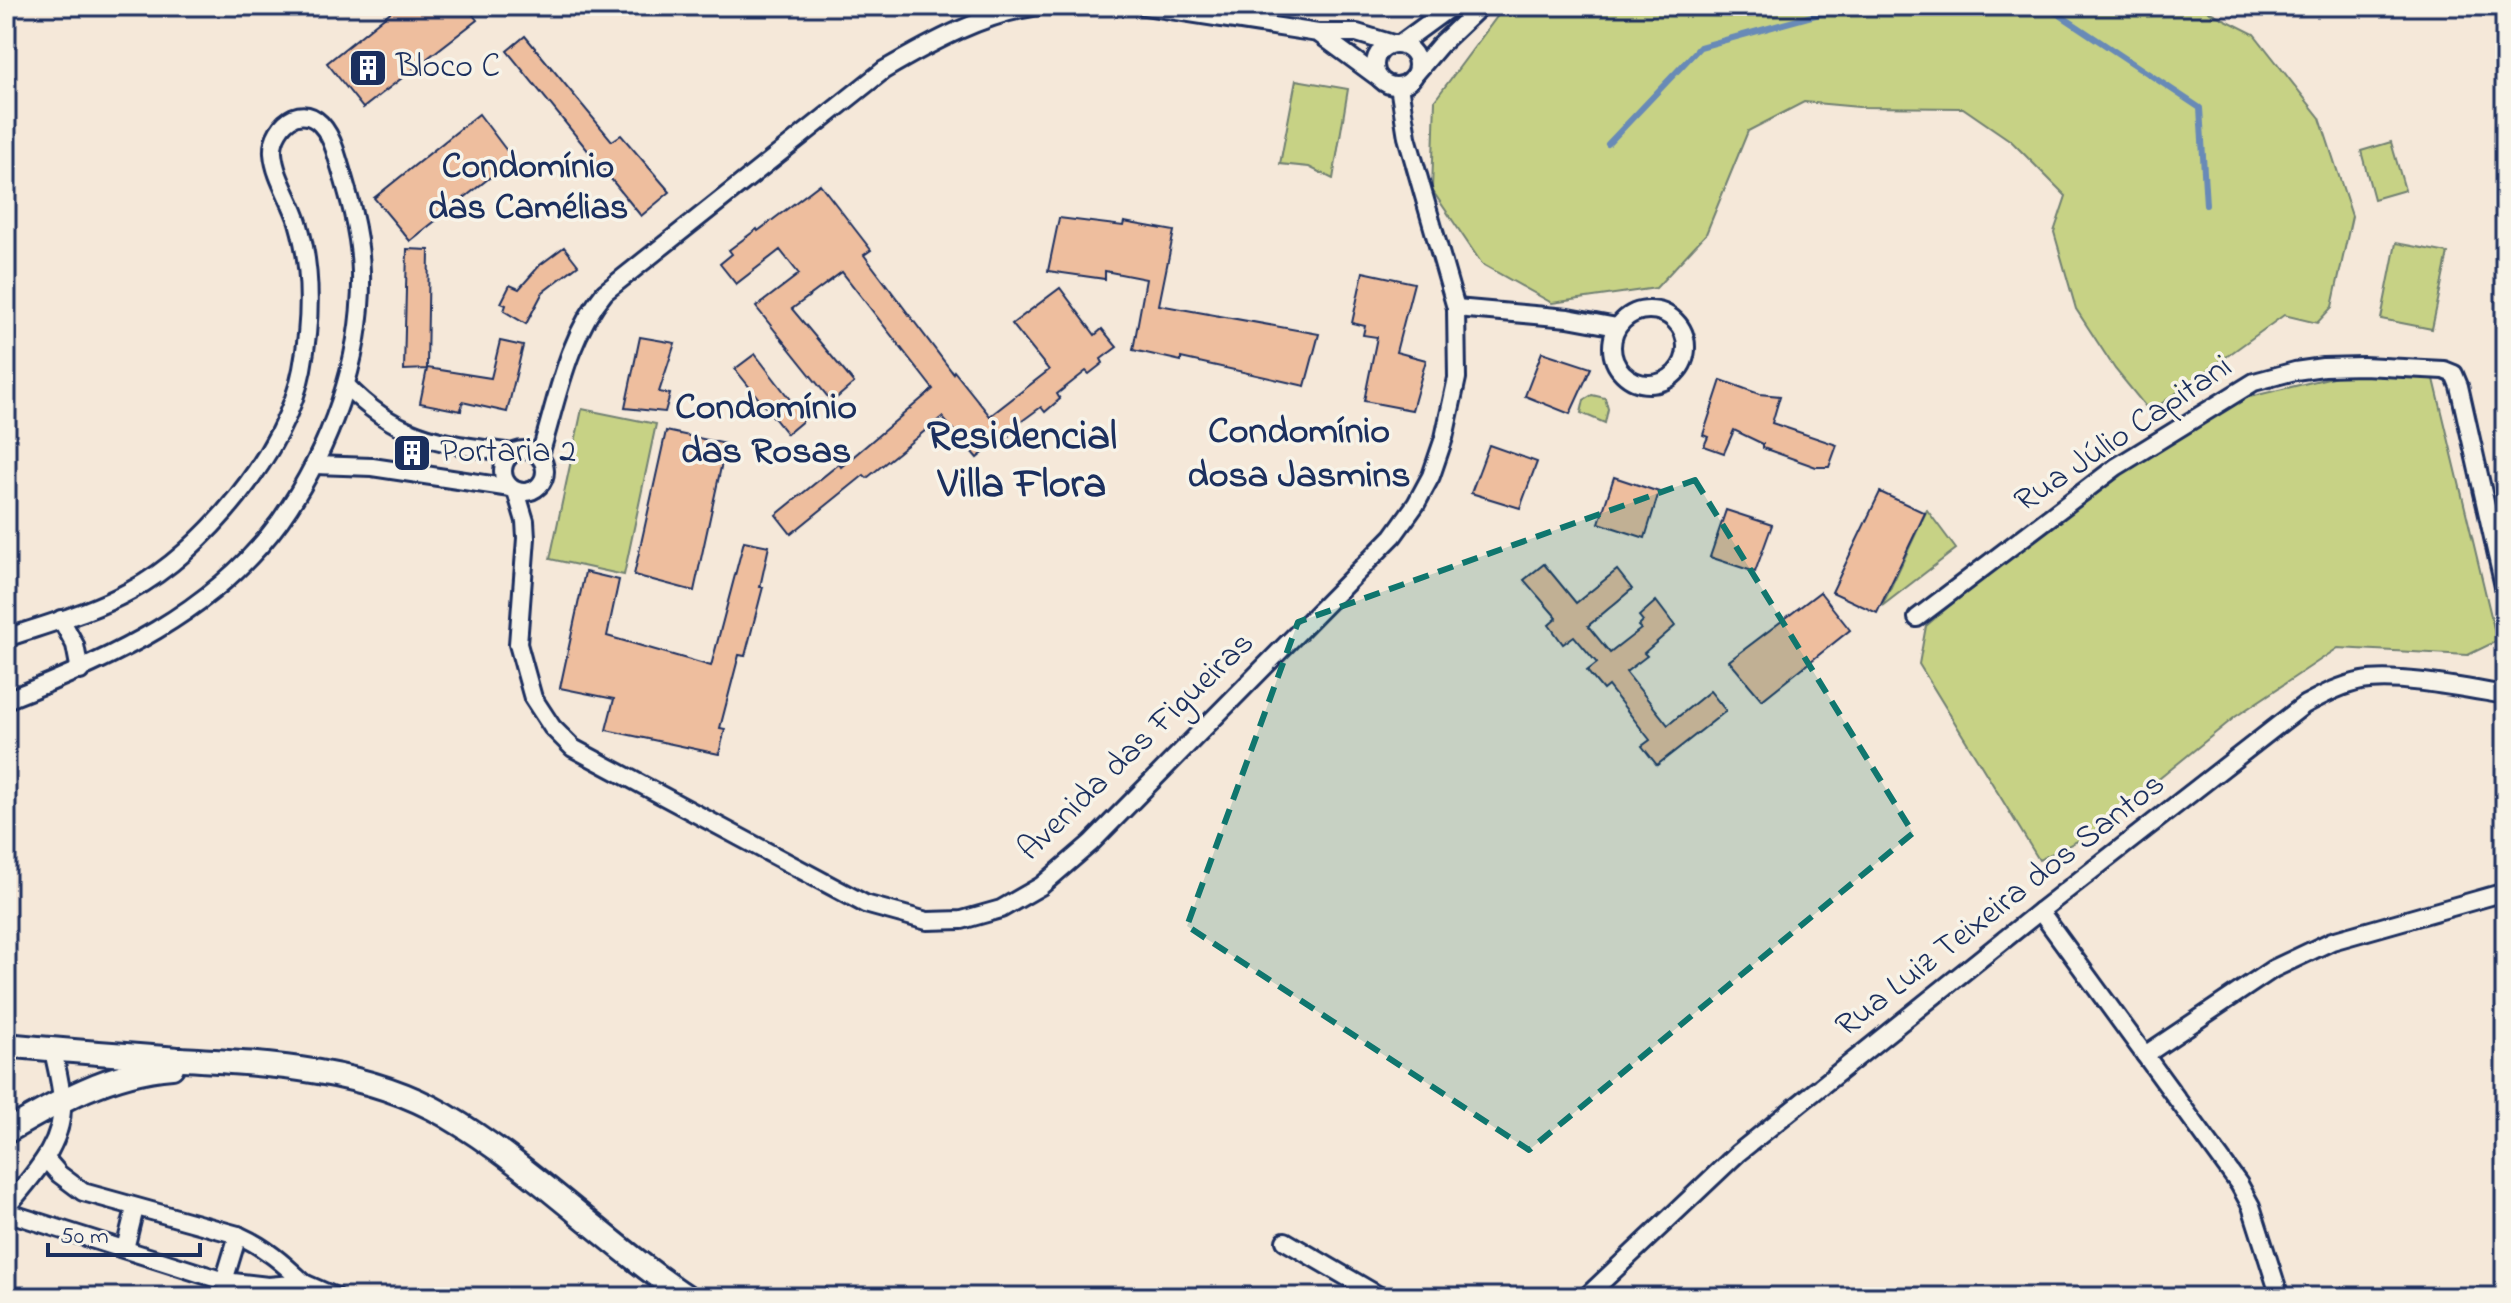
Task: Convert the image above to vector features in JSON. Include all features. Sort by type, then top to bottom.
[{"type":"main road","points":[[6,1045],[330,1073],[379,1086],[442,1114],[497,1149],[687,1297]]},
{"type":"main road","points":[[6,1132],[95,1084],[155,1068],[229,1062]]},
{"type":"street","points":[[315,465],[372,467],[531,492],[542,483],[546,469],[540,455],[576,334],[605,292],[884,70],[967,27],[1017,9],[1038,6]]},
{"type":"street","points":[[1144,6],[1318,33],[1357,33],[1407,47],[1416,59],[1416,73]]},
{"type":"street","points":[[1379,78],[1374,65],[1376,57],[1386,46],[1397,44],[1452,6]]},
{"type":"street","points":[[1318,33],[1384,83],[1399,86],[1412,80],[1457,28],[1481,6]]},
{"type":"street","name":"Avenida das Figueiras","points":[[514,490],[525,521],[526,538],[518,644],[533,698],[552,727],[573,748],[865,904],[927,921],[962,920],[1001,909],[1041,886],[1091,843],[1393,536],[1431,476],[1444,438],[1457,378],[1456,308],[1407,137],[1399,86]]},
{"type":"street","points":[[6,638],[129,592],[171,565],[213,524],[255,474],[284,419],[301,373],[309,315],[298,223],[276,169],[273,150],[276,136],[292,118],[304,115],[314,118],[332,140],[349,196],[361,271],[359,325],[346,385],[315,465],[279,521],[245,562],[204,599],[125,650],[6,700]]},
{"type":"street","points":[[1456,308],[1568,318],[1617,327]]},
{"type":"street","points":[[1649,309],[1667,314],[1681,326],[1686,338],[1687,351],[1683,362],[1666,380],[1642,383],[1631,379],[1621,372],[1612,350],[1617,327],[1637,311],[1649,309]]},
{"type":"street","name":"Rua Júlio Capitani","points":[[1917,618],[2116,467],[2153,444],[2254,382],[2323,367],[2444,370],[2454,374],[2505,591]]},
{"type":"street","points":[[346,385],[379,417],[407,430],[445,443],[512,453],[526,449],[540,455]]},
{"type":"street","points":[[512,453],[503,471],[507,483],[514,490]]},
{"type":"street","points":[[61,619],[75,645],[80,671]]},
{"type":"street","name":"Rua Luiz Teixeira dos Santos","points":[[1586,1297],[1738,1153],[2304,705],[2339,687],[2365,680],[2400,681],[2505,695]]},
{"type":"street","points":[[2145,1055],[2273,969],[2332,941],[2505,892]]},
{"type":"street","points":[[2040,911],[2239,1184],[2251,1206],[2280,1297]]},
{"type":"street","points":[[53,1050],[62,1100],[57,1137],[46,1159],[6,1210],[224,1281],[268,1286],[304,1283]]},
{"type":"street","points":[[46,1159],[59,1174],[83,1192],[238,1235],[273,1254],[304,1283],[336,1297]]},
{"type":"street","points":[[125,1249],[135,1208]]},
{"type":"street","points":[[224,1281],[238,1235]]},
{"type":"street","points":[[1285,1241],[1381,1297]]},
{"type":"highlighted area","points":[[1695,480],[1913,833],[1529,1150],[1187,926],[1298,622]]},
{"type":"green space","points":[[1533,6],[2198,6],[2254,34],[2320,118],[2352,216],[2332,307],[2317,323],[2284,315],[2150,412],[2115,369],[2076,309],[2054,232],[2066,196],[2011,141],[1963,108],[1859,107],[1804,102],[1748,131],[1706,234],[1656,288],[1552,303],[1482,264],[1432,190],[1435,100],[1499,14]]},
{"type":"green space","points":[[1296,80],[1348,89],[1333,179],[1309,167],[1280,164]]},
{"type":"green space","points":[[2391,142],[2405,190],[2374,199],[2361,151]]},
{"type":"green space","points":[[2396,243],[2448,253],[2432,329],[2381,319]]},
{"type":"green space","points":[[2349,373],[2434,379],[2497,641],[2468,655],[2338,648],[2235,717],[2090,835],[2039,860],[1919,664],[1926,626],[1993,568],[2115,474],[2237,400]]},
{"type":"green space","points":[[1592,395],[1605,398],[1608,409],[1605,423],[1581,413],[1584,400]]},
{"type":"green space","points":[[582,409],[656,424],[624,575],[550,559]]},
{"type":"green space","points":[[1927,510],[1956,549],[1882,606]]},
{"type":"building","points":[[398,6],[466,6],[477,20],[363,108],[327,63]]},
{"type":"building","points":[[525,36],[612,141],[621,135],[670,192],[641,216],[507,51]]},
{"type":"building","points":[[479,114],[513,159],[410,241],[374,198]]},
{"type":"building","points":[[820,184],[871,250],[864,255],[953,373],[990,416],[1049,370],[1012,324],[1060,288],[1095,335],[1102,329],[1117,347],[1101,359],[1103,363],[1089,374],[1086,371],[1057,394],[1060,399],[1045,412],[1041,407],[1007,432],[1009,437],[977,458],[942,417],[791,534],[776,515],[839,464],[841,467],[933,389],[842,272],[792,309],[854,383],[832,402],[756,307],[799,274],[780,250],[736,284],[720,264],[732,254],[729,250]]},
{"type":"building","points":[[1059,218],[1123,226],[1124,222],[1174,231],[1159,305],[1319,334],[1305,386],[1133,350],[1146,279],[1105,271],[1105,279],[1048,271]]},
{"type":"building","points":[[564,247],[578,265],[543,292],[526,324],[504,311],[506,305],[501,303],[510,285],[519,289],[540,265]]},
{"type":"building","points":[[407,249],[429,250],[427,368],[491,378],[500,341],[523,346],[507,412],[462,402],[461,411],[420,403],[427,369],[404,370]]},
{"type":"building","points":[[1363,272],[1414,283],[1396,352],[1426,360],[1412,410],[1364,401],[1377,337],[1363,335],[1365,326],[1352,323]]},
{"type":"building","points":[[640,337],[675,343],[659,392],[670,394],[665,412],[625,408]]},
{"type":"building","points":[[1542,352],[1591,368],[1570,414],[1525,396]]},
{"type":"building","points":[[755,354],[805,419],[787,434],[735,369]]},
{"type":"building","points":[[1721,380],[1759,394],[1780,396],[1772,423],[1837,445],[1829,467],[1816,467],[1763,448],[1763,444],[1734,430],[1724,453],[1704,446],[1708,437],[1703,435]]},
{"type":"building","points":[[666,431],[726,444],[694,591],[634,575]]},
{"type":"building","points":[[402,440],[425,448],[423,464],[398,460]]},
{"type":"building","points":[[1489,445],[1537,462],[1520,508],[1471,493]]},
{"type":"building","points":[[1614,477],[1659,492],[1645,538],[1599,523]]},
{"type":"building","points":[[1880,492],[1925,513],[1877,613],[1832,592]]},
{"type":"building","points":[[1726,510],[1772,525],[1755,572],[1710,557]]},
{"type":"building","points":[[744,541],[769,546],[760,587],[763,587],[745,656],[739,655],[720,728],[725,729],[719,754],[606,730],[614,699],[560,688],[585,572],[619,580],[607,636],[711,666]]},
{"type":"building","points":[[1544,564],[1576,603],[1617,570],[1632,589],[1588,626],[1610,653],[1641,629],[1638,626],[1643,621],[1639,616],[1656,601],[1675,626],[1644,653],[1647,656],[1626,672],[1668,725],[1710,691],[1726,711],[1657,765],[1642,746],[1650,740],[1608,686],[1603,690],[1587,671],[1597,663],[1574,636],[1563,644],[1549,625],[1557,618],[1524,580]]},
{"type":"building","points":[[1820,592],[1850,630],[1762,700],[1729,661]]},
{"type":"waterway","points":[[1608,144],[1700,47],[1848,6]]},
{"type":"waterway","points":[[2042,6],[2200,108],[2206,205]]},
{"type":"place","name":"Bloco C","points":[[368,68]]},
{"type":"place","name":"Portaria 2","points":[[412,453]]},
{"type":"district","name":"Condomínio das Camélias","points":[[528,188]]},
{"type":"district","name":"Condomínio das Rosas","points":[[766,431]]},
{"type":"district","name":"Condomínio dosa Jasmins","points":[[1299,455]]},
{"type":"district","name":"Residencial Villa Flora","points":[[1022,461]]}]
